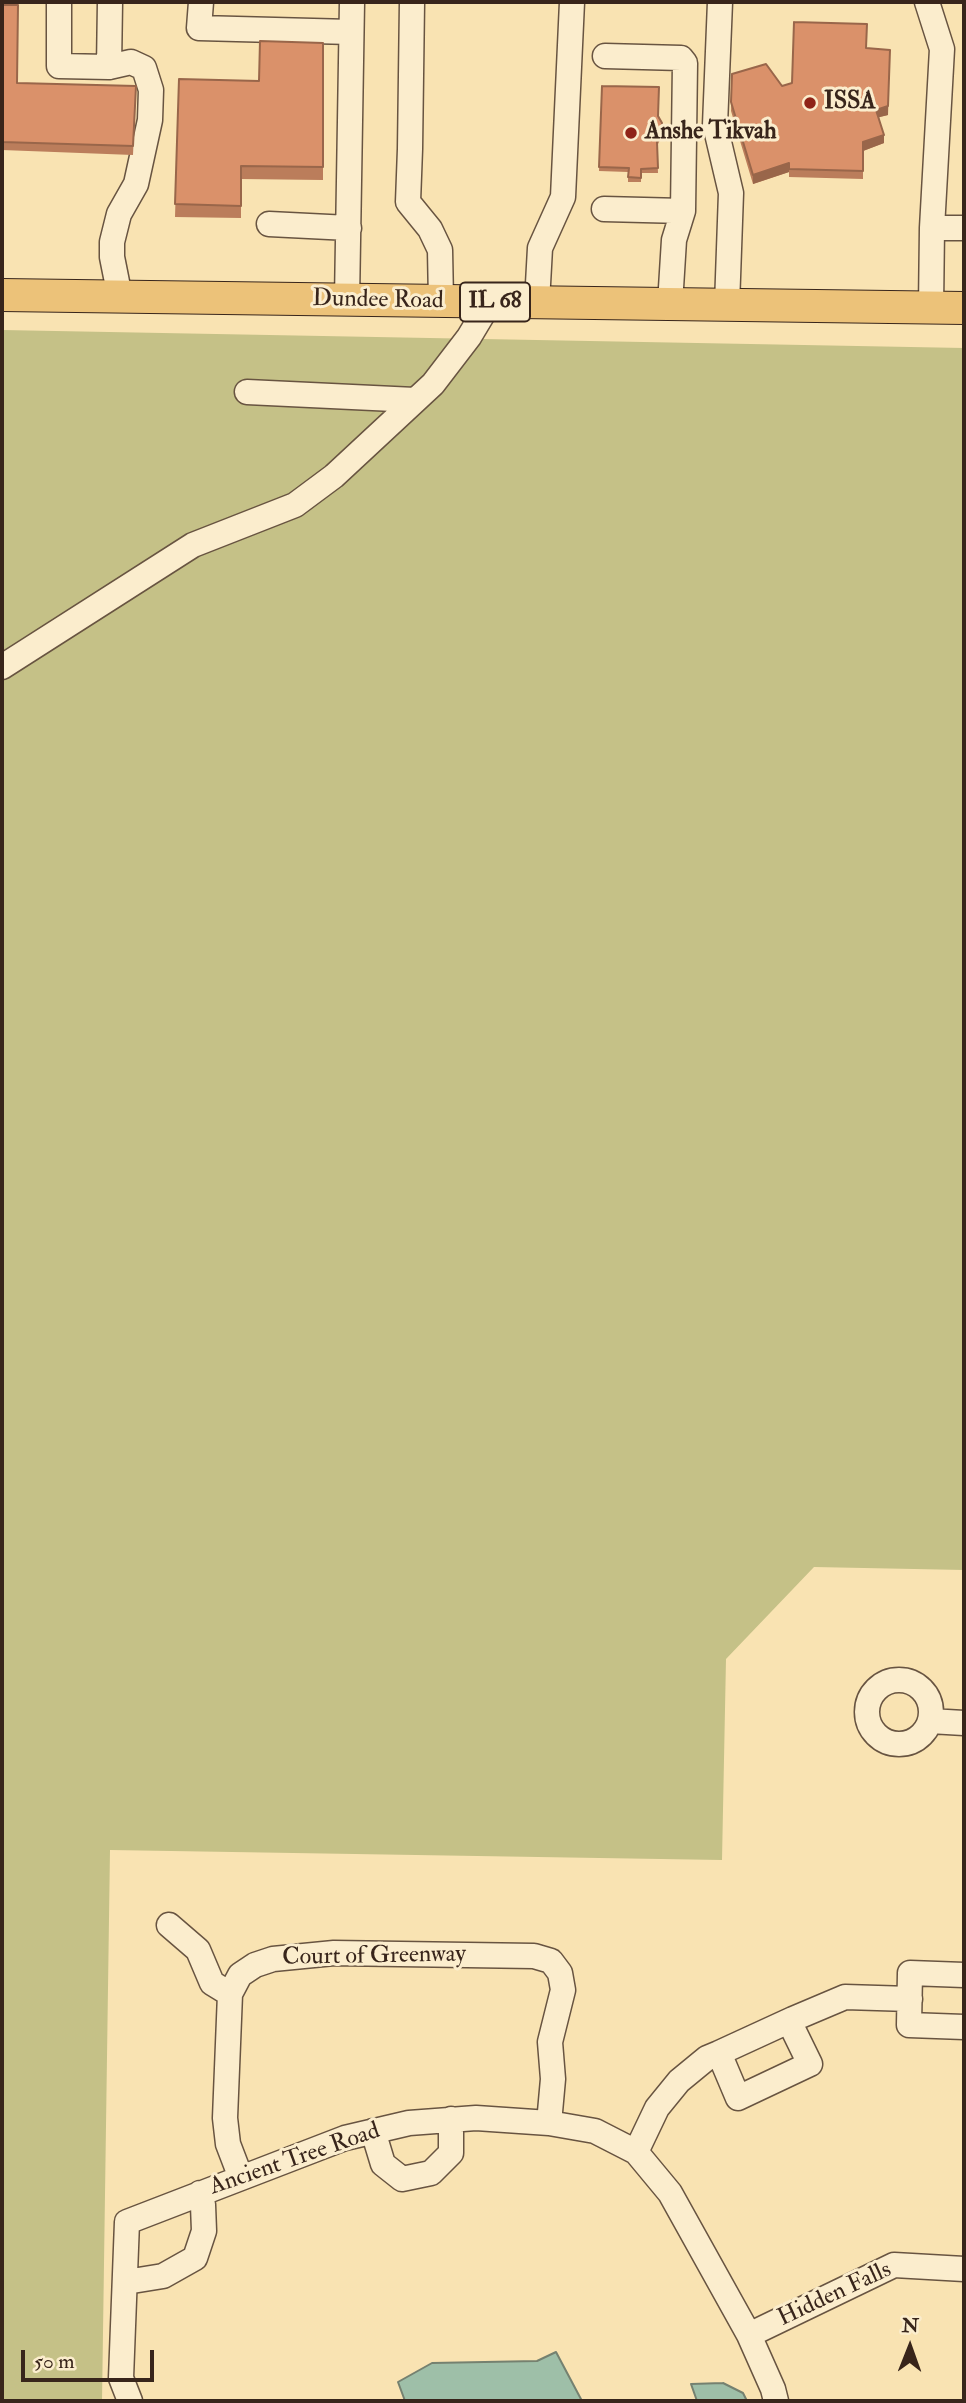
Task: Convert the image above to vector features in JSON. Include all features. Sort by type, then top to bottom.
[{"type":"main road","name":"Dundee Road","points":[[2,295],[964,308]]},
{"type":"street","points":[[59,2],[58,66],[109,68],[131,62],[144,68],[150,90],[150,120],[136,184],[119,214],[112,242],[112,257],[120,297]]},
{"type":"street","points":[[109,68],[110,2]]},
{"type":"street","points":[[201,2],[200,28],[351,32]]},
{"type":"street","points":[[347,300],[352,2]]},
{"type":"street","points":[[412,2],[408,202],[430,229],[440,250],[441,301]]},
{"type":"street","points":[[537,302],[540,248],[563,197],[572,2]]},
{"type":"street","points":[[720,2],[715,125],[731,193],[727,305]]},
{"type":"street","points":[[928,2],[942,48],[932,228],[932,307]]},
{"type":"street","points":[[605,57],[681,58],[685,64],[683,211],[674,240],[670,304]]},
{"type":"street","points":[[604,209],[683,211]]},
{"type":"street","points":[[269,224],[348,228]]},
{"type":"street","points":[[932,228],[964,228]]},
{"type":"street","points":[[2,667],[193,545],[295,505],[334,476],[433,384],[469,337],[490,302]]},
{"type":"street","points":[[247,392],[415,400]]},
{"type":"street","points":[[930,1721],[964,1723]]},
{"type":"street","points":[[169,1925],[198,1950],[212,1983],[230,1994],[225,2118],[228,2144],[241,2178]]},
{"type":"street","name":"Court of Greenway","points":[[230,1994],[240,1975],[255,1965],[273,1959],[334,1953],[534,1956],[551,1961],[560,1973],[563,1990],[550,2042],[553,2079],[549,2123]]},
{"type":"street","points":[[964,1975],[910,1973],[909,2025],[964,2027]]},
{"type":"street","points":[[636,2152],[657,2108],[679,2081],[708,2059],[845,1997],[910,1999]]},
{"type":"street","points":[[719,2053],[738,2098],[810,2064],[789,2021]]},
{"type":"street","name":"Ancient Tree Road","points":[[126,2282],[127,2222],[345,2138],[408,2123],[476,2118],[549,2123],[596,2130],[636,2152],[670,2193],[749,2335],[776,2401]]},
{"type":"street","points":[[373,2131],[383,2164],[402,2179],[431,2173],[451,2153],[451,2119]]},
{"type":"street","points":[[130,2401],[121,2378],[126,2282],[163,2276],[195,2258],[205,2231],[200,2193]]},
{"type":"street","name":"Hidden Falls","points":[[749,2335],[894,2265],[964,2269]]},
{"type":"shaded area","points":[[2,330],[964,348],[964,1570],[814,1567],[726,1659],[722,1860],[110,1850],[102,2401],[2,2401]]},
{"type":"shaded area","points":[[556,2352],[582,2401],[405,2401],[398,2382],[432,2363],[537,2361]]},
{"type":"shaded area","points":[[723,2383],[743,2393],[747,2401],[697,2401],[691,2384]]},
{"type":"building","points":[[2,5],[18,5],[17,83],[136,86],[133,146],[2,142]]},
{"type":"building","name":"ISSA","points":[[794,22],[867,24],[866,48],[890,50],[888,106],[876,110],[884,135],[863,142],[863,171],[789,169],[789,163],[753,175],[731,102],[732,74],[766,64],[782,86],[792,83]]},
{"type":"building","points":[[260,41],[323,43],[323,167],[241,166],[241,206],[175,204],[179,79],[259,81]]},
{"type":"building","name":"Anshe Tikvah","points":[[602,86],[659,87],[658,116],[662,123],[657,142],[658,168],[641,169],[641,178],[628,177],[629,168],[599,167]]},
{"type":"place","name":"ISSA","points":[[810,103]]},
{"type":"place","name":"Anshe Tikvah","points":[[631,133]]}]
